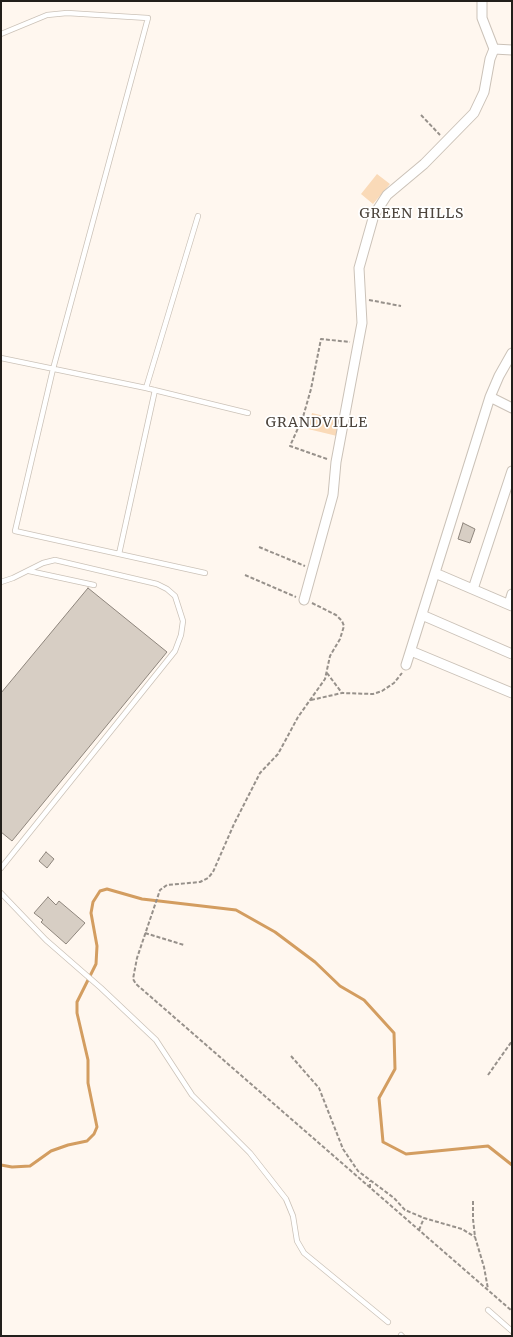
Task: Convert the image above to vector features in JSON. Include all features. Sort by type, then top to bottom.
[{"type":"street","points":[[304,600],[311,569],[333,495],[336,462],[362,323],[359,268],[374,215],[380,204],[396,187],[424,164],[466,123],[480,102],[490,58],[494,49],[482,18],[482,1]]},
{"type":"street","points":[[494,49],[512,50]]},
{"type":"street","points":[[406,665],[490,397],[511,357]]},
{"type":"street","points":[[490,397],[512,408]]},
{"type":"street","points":[[474,589],[512,471]]},
{"type":"street","points":[[435,573],[510,605],[512,594]]},
{"type":"street","points":[[422,615],[512,654]]},
{"type":"street","points":[[411,651],[512,693]]},
{"type":"lane","points":[[1,34],[47,15],[68,13],[148,18],[53,369],[15,530],[205,573]]},
{"type":"lane","points":[[146,388],[198,216]]},
{"type":"lane","points":[[1,358],[155,390],[248,413]]},
{"type":"lane","points":[[119,554],[155,390]]},
{"type":"lane","points":[[1,582],[43,563],[55,560],[157,584],[167,589],[175,596],[183,621],[181,635],[176,651],[1,868]]},
{"type":"lane","points":[[28,571],[94,585]]},
{"type":"lane","points":[[1,893],[41,935],[101,988],[156,1040],[192,1095],[250,1153],[275,1183],[286,1199],[293,1216],[297,1241],[304,1253],[388,1322]]},
{"type":"lane","points":[[488,1310],[512,1331]]},
{"type":"path","points":[[421,115],[447,141]]},
{"type":"path","points":[[360,298],[401,306]]},
{"type":"path","points":[[336,462],[290,446],[305,410],[321,339],[359,344]]},
{"type":"path","points":[[259,547],[311,569]]},
{"type":"path","points":[[245,575],[336,615],[342,621],[344,626],[342,635],[330,656],[325,679],[298,717],[278,754],[260,773],[234,824],[213,872],[208,878],[200,882],[167,885],[160,890],[156,897],[145,933],[133,973],[133,979],[136,984],[512,1311]]},
{"type":"path","points":[[310,700],[342,693],[367,694],[382,691],[394,683],[406,665]]},
{"type":"path","points":[[327,673],[342,693]]},
{"type":"path","points":[[145,933],[184,945]]},
{"type":"path","points":[[488,1075],[512,1041]]},
{"type":"path","points":[[291,1056],[319,1088],[343,1149],[353,1165],[405,1210],[424,1218],[462,1229],[475,1237]]},
{"type":"path","points":[[348,1169],[353,1165]]},
{"type":"path","points":[[370,1181],[370,1188]]},
{"type":"path","points":[[473,1201],[475,1237],[484,1267],[488,1290]]},
{"type":"path","points":[[419,1230],[424,1218]]},
{"type":"shaded area","points":[[377,174],[390,184],[373,204],[361,194]]},
{"type":"shaded area","points":[[312,413],[341,420],[337,436],[308,429]]},
{"type":"building","points":[[463,523],[475,529],[470,543],[458,539]]},
{"type":"building","points":[[88,588],[167,652],[12,841],[1,832],[1,693]]},
{"type":"building","points":[[46,852],[54,859],[47,868],[39,861]]},
{"type":"building","points":[[48,897],[56,905],[59,901],[85,923],[66,944],[41,922],[43,920],[34,913]]},
{"type":"waterway","points":[[1,1165],[12,1167],[30,1166],[51,1151],[68,1145],[87,1141],[94,1134],[97,1127],[88,1083],[88,1060],[77,1013],[77,1002],[96,964],[97,946],[91,913],[93,902],[100,891],[107,889],[142,899],[236,910],[275,932],[315,962],[340,986],[364,1000],[394,1033],[395,1069],[379,1098],[383,1142],[406,1154],[488,1146],[512,1165]]},
{"type":"district","name":"GREEN HILLS","points":[[412,214]]},
{"type":"district","name":"GRANDVILLE","points":[[317,423]]}]
